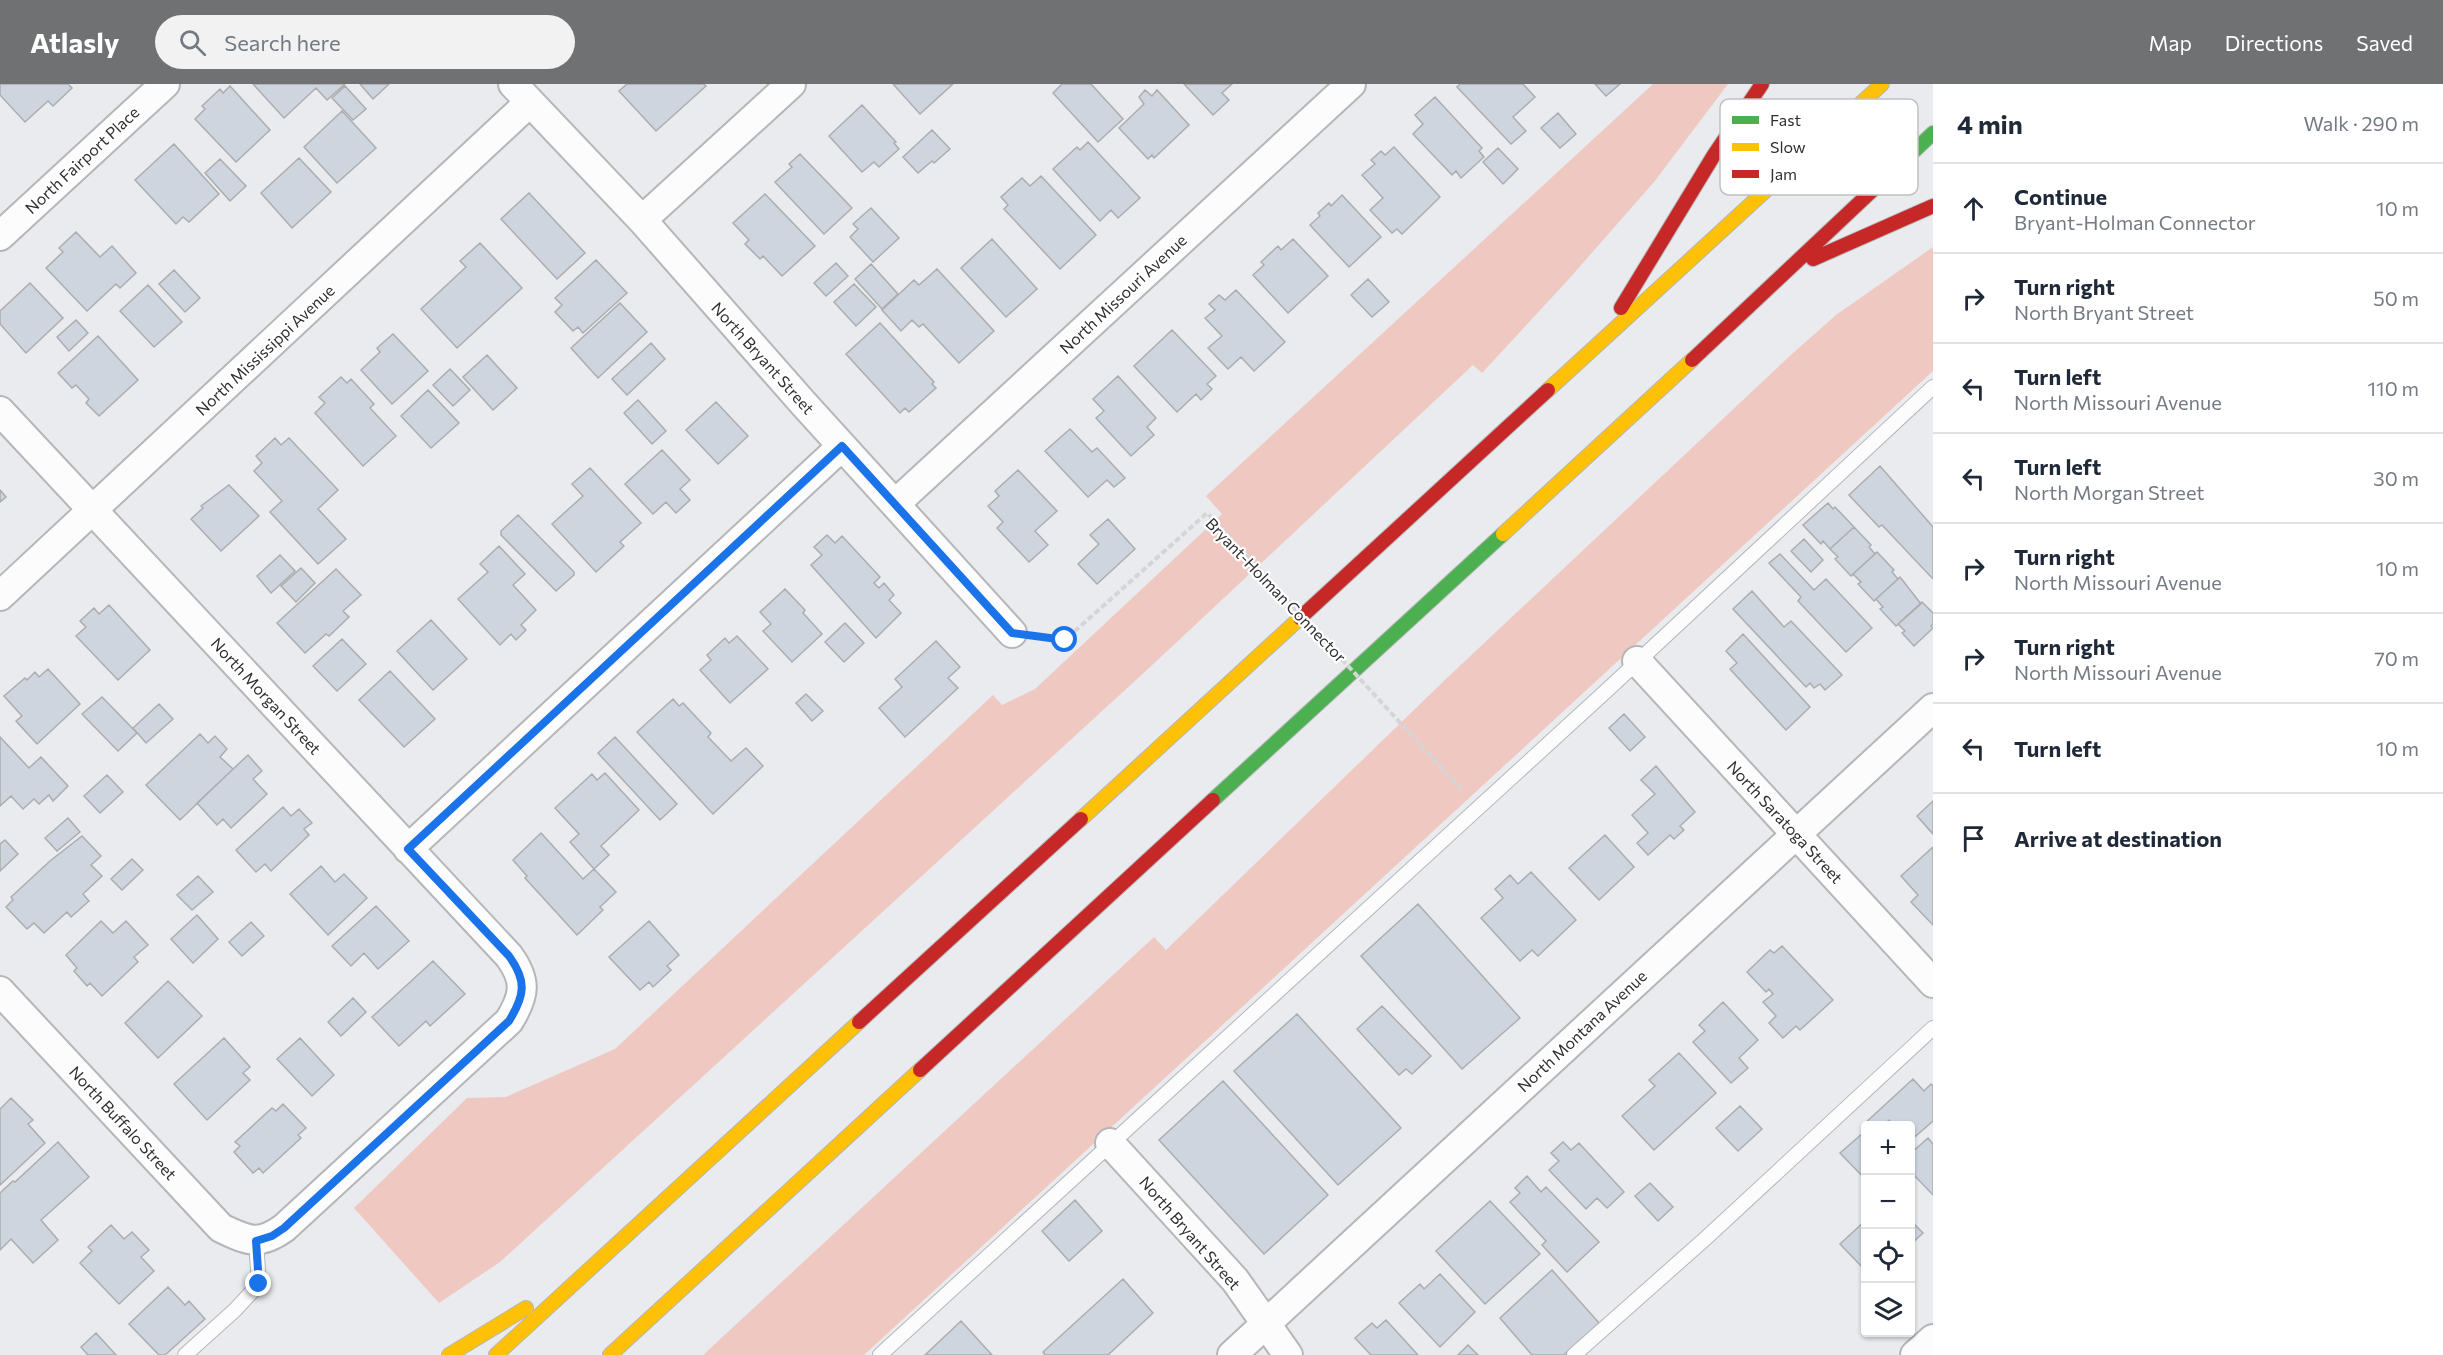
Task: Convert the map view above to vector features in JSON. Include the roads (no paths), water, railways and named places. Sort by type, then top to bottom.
[{"type":"highway","points":[[1752,99],[1762,84]]},
{"type":"highway","points":[[1866,99],[1882,84]]},
{"type":"highway","points":[[1918,147],[1933,133]]},
{"type":"highway","points":[[1601,340],[1720,146]]},
{"type":"highway","points":[[496,1355],[1760,195]]},
{"type":"highway","points":[[610,1355],[1792,268],[1868,195]]},
{"type":"highway","points":[[1792,268],[1933,206]]},
{"type":"highway","points":[[449,1355],[592,1268]]},
{"type":"street","name":"North Fairport Place","points":[[0,236],[165,84]]},
{"type":"street","points":[[642,220],[790,84]]},
{"type":"street","name":"North Missouri Avenue","points":[[895,504],[1351,84]]},
{"type":"street","name":"North Bryant Street","points":[[521,93],[642,220],[842,446],[1012,633]]},
{"type":"street","name":"North Mississippi Avenue","points":[[0,596],[93,510],[521,93]]},
{"type":"street","name":"North Morgan Street","points":[[0,411],[509,956],[520,971],[523,987],[518,1006],[509,1021],[284,1228],[272,1236],[256,1241]]},
{"type":"street","points":[[408,849],[842,446]]},
{"type":"street","name":"North Saratoga Street","points":[[1637,661],[1933,983]]},
{"type":"street","name":"North Montana Avenue","points":[[1232,1355],[1933,708]]},
{"type":"street","name":"North Buffalo Street","points":[[0,991],[221,1228],[240,1238],[256,1241]]},
{"type":"street","name":"North Bryant Street","points":[[1110,1143],[1234,1280],[1288,1355]]},
{"type":"street","points":[[1915,1355],[1933,1339]]},
{"type":"lane","points":[[880,1355],[1933,387]]},
{"type":"lane","points":[[1574,1355],[1706,1238],[1933,1028]]},
{"type":"lane","points":[[185,1355],[235,1310],[259,1284],[256,1241]]}]
